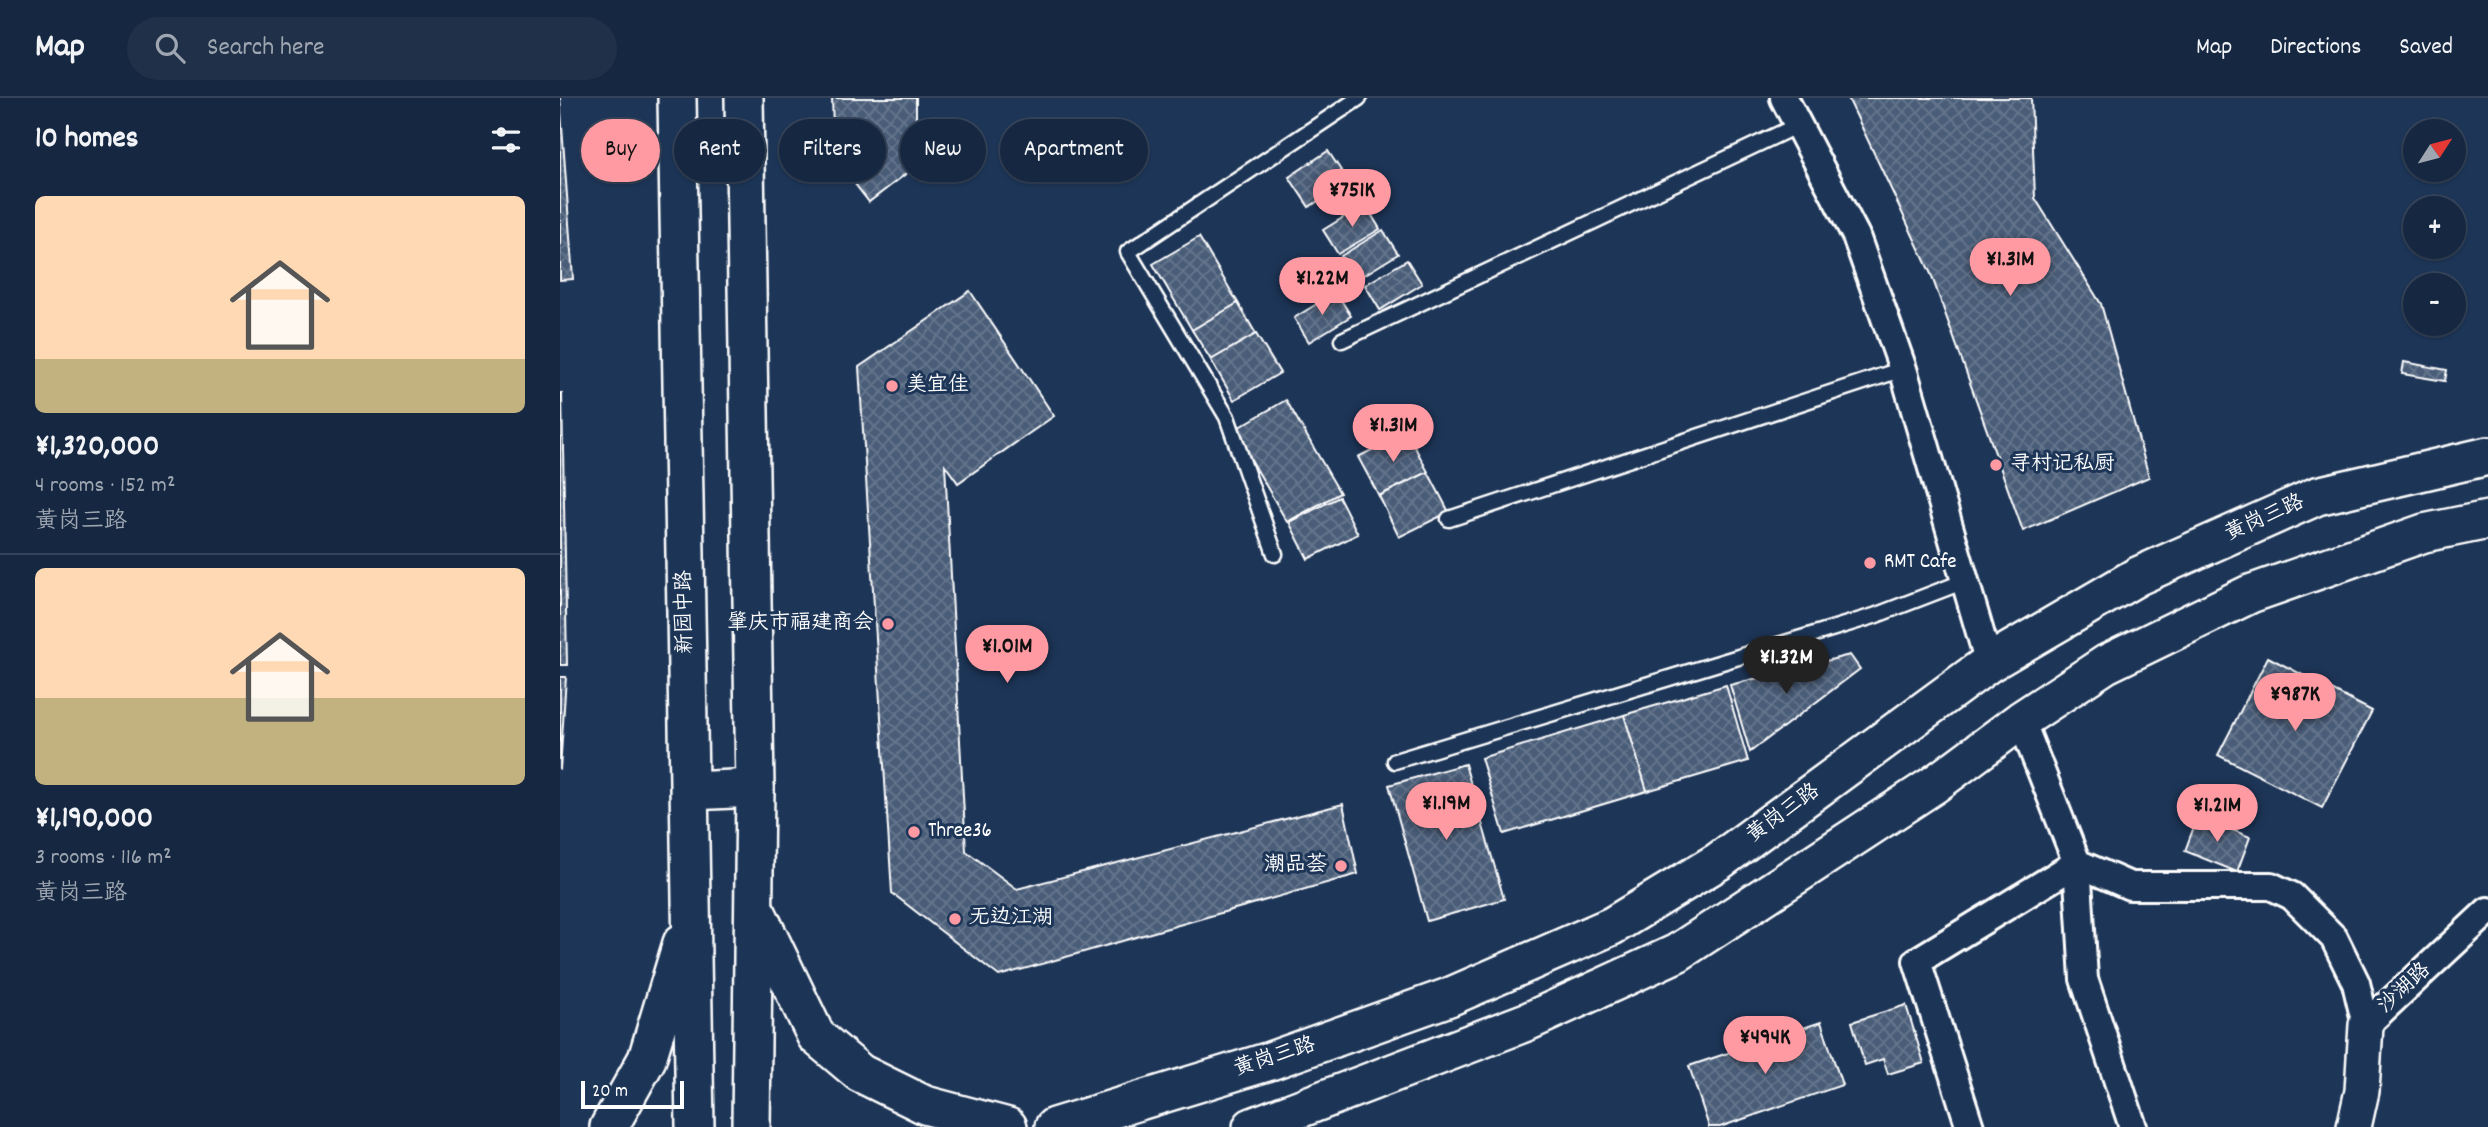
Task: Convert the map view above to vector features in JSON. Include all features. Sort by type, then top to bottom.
[{"type":"main road","name":"新园中路","points":[[677,98],[695,1127]]},
{"type":"main road","points":[[744,98],[755,788],[751,1127]]},
{"type":"main road","name":"黄岗三路","points":[[1054,1127],[1127,1116],[1270,1061],[1449,998],[1612,926],[1719,861],[1990,663],[2138,576],[2317,496],[2488,456]]},
{"type":"main road","points":[[1252,1127],[1529,1021],[1677,953],[1936,784],[2021,720],[2106,664],[2250,594],[2424,533],[2488,520]]},
{"type":"main road","points":[[690,791],[755,788]]},
{"type":"main road","points":[[755,908],[817,1036],[860,1073],[925,1105],[1007,1127]]},
{"type":"main road","points":[[609,1127],[646,1059],[693,909]]},
{"type":"street","points":[[1784,98],[1856,236],[1903,369],[1990,663]]},
{"type":"street","points":[[2021,720],[2077,863],[2084,979],[2133,1127]]},
{"type":"street","points":[[2077,863],[2130,887],[2271,886],[2292,896],[2334,938],[2356,983],[2367,1025]]},
{"type":"street","points":[[1970,1127],[1917,961],[2077,863]]},
{"type":"street","name":"沙湖路","points":[[2354,1127],[2362,1091],[2367,1025],[2488,911]]},
{"type":"lane","points":[[1275,554],[1227,417],[1128,252],[1359,98]]},
{"type":"lane","points":[[1342,340],[1798,125]]},
{"type":"lane","points":[[1449,519],[1903,369]]},
{"type":"lane","points":[[1395,761],[1874,616],[1965,581]]},
{"type":"building","points":[[560,98],[573,279],[560,280]]},
{"type":"building","points":[[832,98],[916,98],[916,119],[900,119],[900,178],[869,202],[853,182],[886,182],[886,119],[833,119]]},
{"type":"building","points":[[1848,98],[2031,98],[2035,198],[2101,304],[2149,477],[2023,531],[1931,274]]},
{"type":"building","points":[[1328,151],[1348,181],[1309,207],[1289,177]]},
{"type":"building","points":[[1365,204],[1380,229],[1338,254],[1323,230]]},
{"type":"building","points":[[1383,230],[1398,254],[1356,280],[1341,256]]},
{"type":"building","points":[[1199,237],[1238,303],[1192,330],[1153,264]]},
{"type":"building","points":[[1407,260],[1422,284],[1380,310],[1365,285]]},
{"type":"building","points":[[970,291],[1054,416],[958,483],[945,465],[966,851],[1017,889],[1343,804],[1358,874],[999,976],[892,893],[859,367]]},
{"type":"building","points":[[1336,292],[1351,316],[1309,342],[1294,318]]},
{"type":"building","points":[[1238,303],[1256,334],[1211,360],[1192,330]]},
{"type":"building","points":[[1256,334],[1280,373],[1234,400],[1211,360]]},
{"type":"building","points":[[2404,362],[2447,370],[2445,381],[2402,374]]},
{"type":"building","points":[[562,393],[567,665],[560,665]]},
{"type":"building","points":[[1286,400],[1340,493],[1287,522],[1234,430]]},
{"type":"building","points":[[1407,432],[1428,472],[1379,496],[1358,457]]},
{"type":"building","points":[[1428,472],[1449,512],[1399,537],[1379,496]]},
{"type":"building","points":[[1339,497],[1358,534],[1308,559],[1289,522]]},
{"type":"building","points":[[1850,655],[1860,669],[1750,752],[1730,685]]},
{"type":"building","points":[[2268,657],[2372,711],[2322,808],[2218,755]]},
{"type":"building","points":[[560,677],[566,677],[560,770]]},
{"type":"building","points":[[1726,685],[1748,761],[1647,791],[1624,715]]},
{"type":"building","points":[[1624,715],[1647,791],[1504,834],[1481,758]]},
{"type":"building","points":[[1465,764],[1504,899],[1427,921],[1389,785]]},
{"type":"building","points":[[2198,816],[2250,837],[2237,872],[2185,851]]},
{"type":"building","points":[[1906,1005],[1924,1063],[1888,1074],[1883,1059],[1865,1065],[1852,1022]]},
{"type":"building","points":[[1821,1022],[1842,1085],[1720,1127],[1709,1127],[1689,1066]]},
{"type":"place","name":"美宜佳","points":[[892,386]]},
{"type":"place","name":"寻村记私厨","points":[[1996,465]]},
{"type":"place","name":"RMT Cafe","points":[[1870,563]]},
{"type":"place","name":"肇庆市福建商会","points":[[888,624]]},
{"type":"place","name":"Three36","points":[[914,832]]},
{"type":"place","name":"潮品荟","points":[[1341,866]]},
{"type":"place","name":"无边江湖","points":[[955,919]]}]
